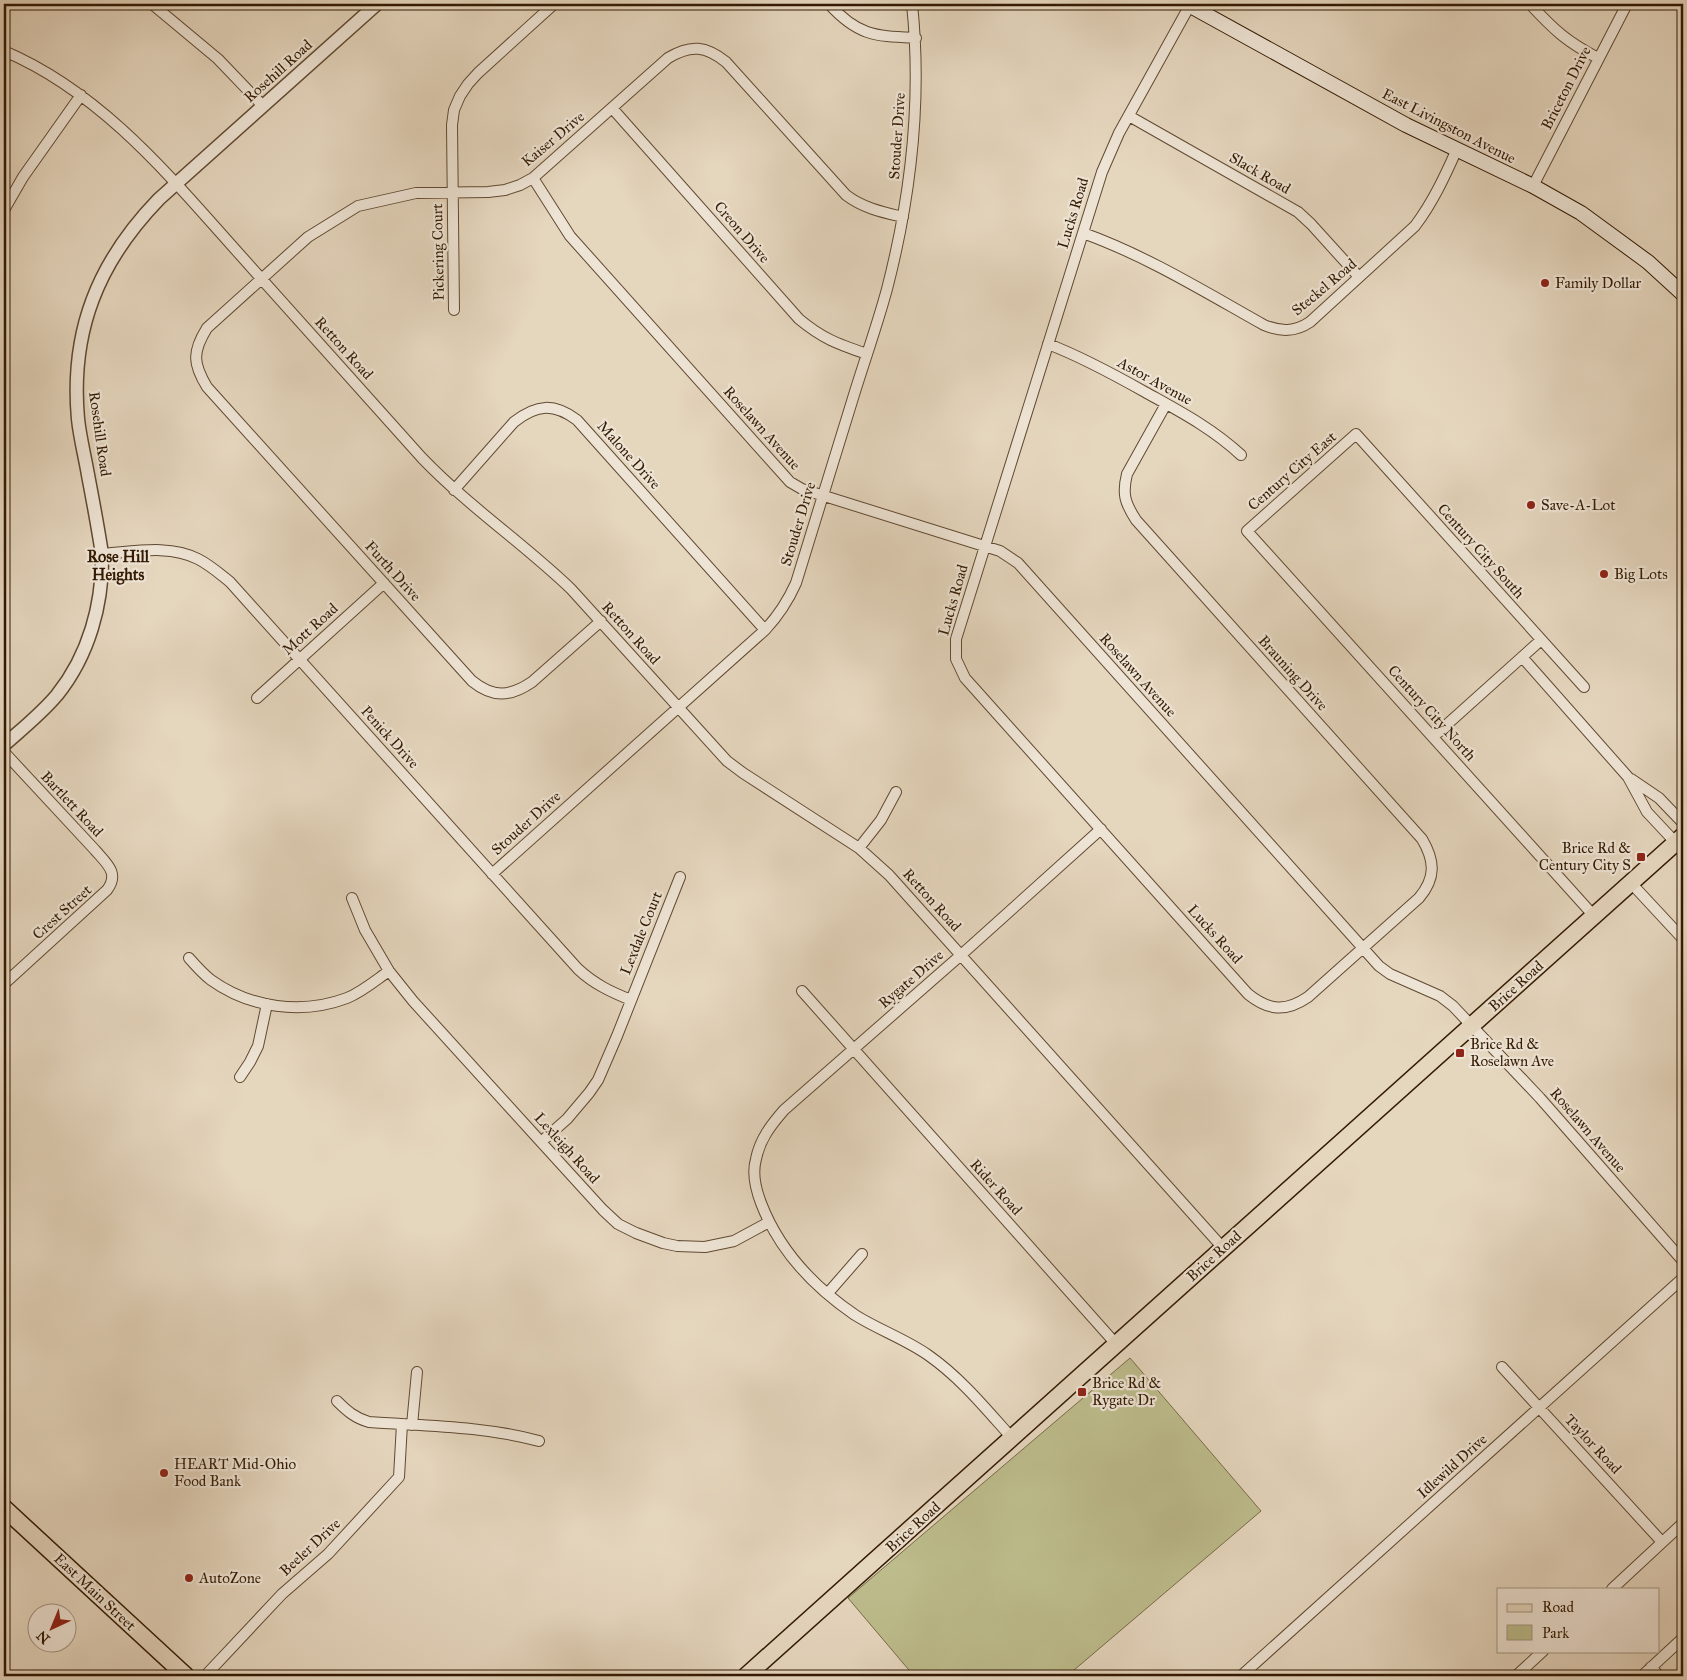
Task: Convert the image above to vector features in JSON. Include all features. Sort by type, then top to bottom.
[{"type":"main road","name":"East Livingston Avenue","points":[[1189,4],[1406,125],[1533,186],[1581,213],[1648,262],[1683,294]]},
{"type":"main road","name":"Brice Road","points":[[746,1676],[1680,840]]},
{"type":"main road","name":"East Main Street","points":[[4,1508],[186,1676]]},
{"type":"street","points":[[152,4],[218,60],[263,106]]},
{"type":"street","name":"Rosehill Road","points":[[4,745],[57,695],[78,662],[92,628],[97,609],[102,576],[102,554],[78,421],[77,380],[79,346],[95,294],[110,262],[119,246],[143,216],[176,184],[378,4]]},
{"type":"street","name":"Pickering Court","points":[[454,310],[452,124],[454,110],[460,96],[478,73],[554,4]]},
{"type":"street","points":[[829,4],[847,22],[860,30],[879,36],[916,38]]},
{"type":"street","name":"Stouder Drive","points":[[492,874],[765,630],[780,614],[790,597],[887,289],[903,217],[910,171],[914,123],[916,38],[912,4]]},
{"type":"street","name":"Lucks Road","points":[[1189,4],[1110,152],[1048,344],[956,639],[955,649],[958,664],[965,678],[1248,994],[1267,1006],[1274,1008],[1296,1004],[1302,1001],[1363,948]]},
{"type":"street","points":[[1530,4],[1572,44],[1598,58]]},
{"type":"street","name":"Briceton Drive","points":[[1533,186],[1627,4]]},
{"type":"street","name":"Kaiser Drive","points":[[196,357],[199,342],[207,328],[308,237],[358,206],[416,193],[505,190],[520,185],[532,178],[668,58],[687,49],[698,48],[708,50],[726,62],[846,195],[857,204],[903,217]]},
{"type":"street","name":"Retton Road","points":[[4,51],[49,74],[81,95],[125,132],[176,184],[422,458],[454,490],[552,570],[601,621],[732,766],[859,848],[899,886],[1223,1248]]},
{"type":"street","points":[[4,210],[34,160],[81,95]]},
{"type":"street","name":"Creon Drive","points":[[612,108],[799,318],[815,332],[831,341],[866,354]]},
{"type":"street","name":"Slack Road","points":[[1129,116],[1298,212],[1359,277]]},
{"type":"street","name":"Steckel Road","points":[[1083,233],[1139,255],[1264,325],[1280,330],[1296,329],[1310,322],[1416,226],[1427,210],[1457,150]]},
{"type":"street","name":"Roselawn Avenue","points":[[532,178],[570,236],[782,474],[796,486],[1000,551],[1018,563],[1379,966],[1390,974],[1440,996],[1453,1006],[1541,1099],[1683,1260]]},
{"type":"street","name":"Astor Avenue","points":[[1048,344],[1088,360],[1166,404],[1214,432],[1241,455]]},
{"type":"street","name":"Furth Drive","points":[[196,357],[199,373],[207,387],[480,688],[502,694],[522,689],[601,621]]},
{"type":"street","name":"Brauning Drive","points":[[1166,404],[1127,474],[1124,498],[1129,510],[1422,840],[1431,858],[1432,869],[1426,890],[1363,948]]},
{"type":"street","name":"Malone Drive","points":[[454,490],[514,422],[540,408],[558,409],[577,420],[765,630]]},
{"type":"street","name":"Century City East","points":[[1247,530],[1356,434]]},
{"type":"street","name":"Century City South","points":[[1356,434],[1584,688]]},
{"type":"street","name":"Century City North","points":[[1247,530],[1594,916]]},
{"type":"street","name":"Penick Drive","points":[[102,554],[158,550],[177,552],[197,558],[230,582],[578,969],[590,981],[631,1000]]},
{"type":"street","name":"Mott Road","points":[[257,698],[384,583]]},
{"type":"street","points":[[1433,737],[1541,640]]},
{"type":"street","points":[[1522,657],[1628,777],[1647,812],[1680,840]]},
{"type":"street","name":"Bartlett Road","points":[[4,752],[95,850],[112,872],[113,879]]},
{"type":"street","points":[[1628,777],[1659,798],[1683,823]]},
{"type":"street","points":[[859,848],[881,820],[896,792]]},
{"type":"street","name":"Rygate Drive","points":[[769,1222],[757,1192],[755,1160],[765,1133],[773,1122],[784,1110],[961,955],[1100,829]]},
{"type":"street","name":"Lexdale Court","points":[[541,1142],[567,1119],[598,1080],[680,877]]},
{"type":"street","name":"Crest Street","points":[[4,984],[107,890],[113,879]]},
{"type":"street","points":[[1631,883],[1683,939]]},
{"type":"street","name":"Lexleigh Road","points":[[352,898],[365,930],[389,972],[541,1142],[618,1224],[650,1239],[677,1246],[706,1247],[734,1241],[769,1222]]},
{"type":"street","points":[[190,958],[211,979],[224,988],[251,1000],[267,1004],[300,1007],[334,1002],[349,997],[389,972]]},
{"type":"street","name":"Rider Road","points":[[802,992],[1116,1344]]},
{"type":"street","points":[[240,1077],[258,1046],[267,1004]]},
{"type":"street","points":[[769,1222],[791,1257],[809,1277],[854,1314],[929,1356],[953,1375],[974,1395],[1012,1438]]},
{"type":"street","points":[[828,1293],[862,1254]]},
{"type":"street","name":"Idlewild Drive","points":[[1241,1676],[1683,1278]]},
{"type":"street","name":"Taylor Road","points":[[1502,1367],[1662,1542]]},
{"type":"street","name":"Beeler Drive","points":[[205,1676],[282,1594],[328,1554],[399,1477],[417,1372]]},
{"type":"street","points":[[337,1401],[359,1420],[369,1422],[495,1432],[539,1441]]},
{"type":"street","points":[[1613,1588],[1683,1523]]},
{"type":"street","points":[[1642,1676],[1683,1638]]},
{"type":"street","points":[[1516,1676],[1542,1652]]},
{"type":"street","points":[[1651,1667],[1659,1676]]},
{"type":"green space","points":[[1130,1358],[1261,1511],[1067,1676],[914,1676],[848,1598]]},
{"type":"place","name":"Family Dollar","points":[[1545,283]]},
{"type":"place","name":"Save-A-Lot","points":[[1531,505]]},
{"type":"place","name":"Big Lots","points":[[1604,574]]},
{"type":"place","name":"Brice Rd & Century City S","points":[[1641,857]]},
{"type":"place","name":"Brice Rd & Roselawn Ave","points":[[1460,1053]]},
{"type":"place","name":"Brice Rd & Rygate Dr","points":[[1082,1392]]},
{"type":"place","name":"HEART Mid-Ohio Food Bank","points":[[164,1473]]},
{"type":"place","name":"AutoZone","points":[[189,1578]]},
{"type":"district","name":"Rose Hill Heights","points":[[118,565]]}]
